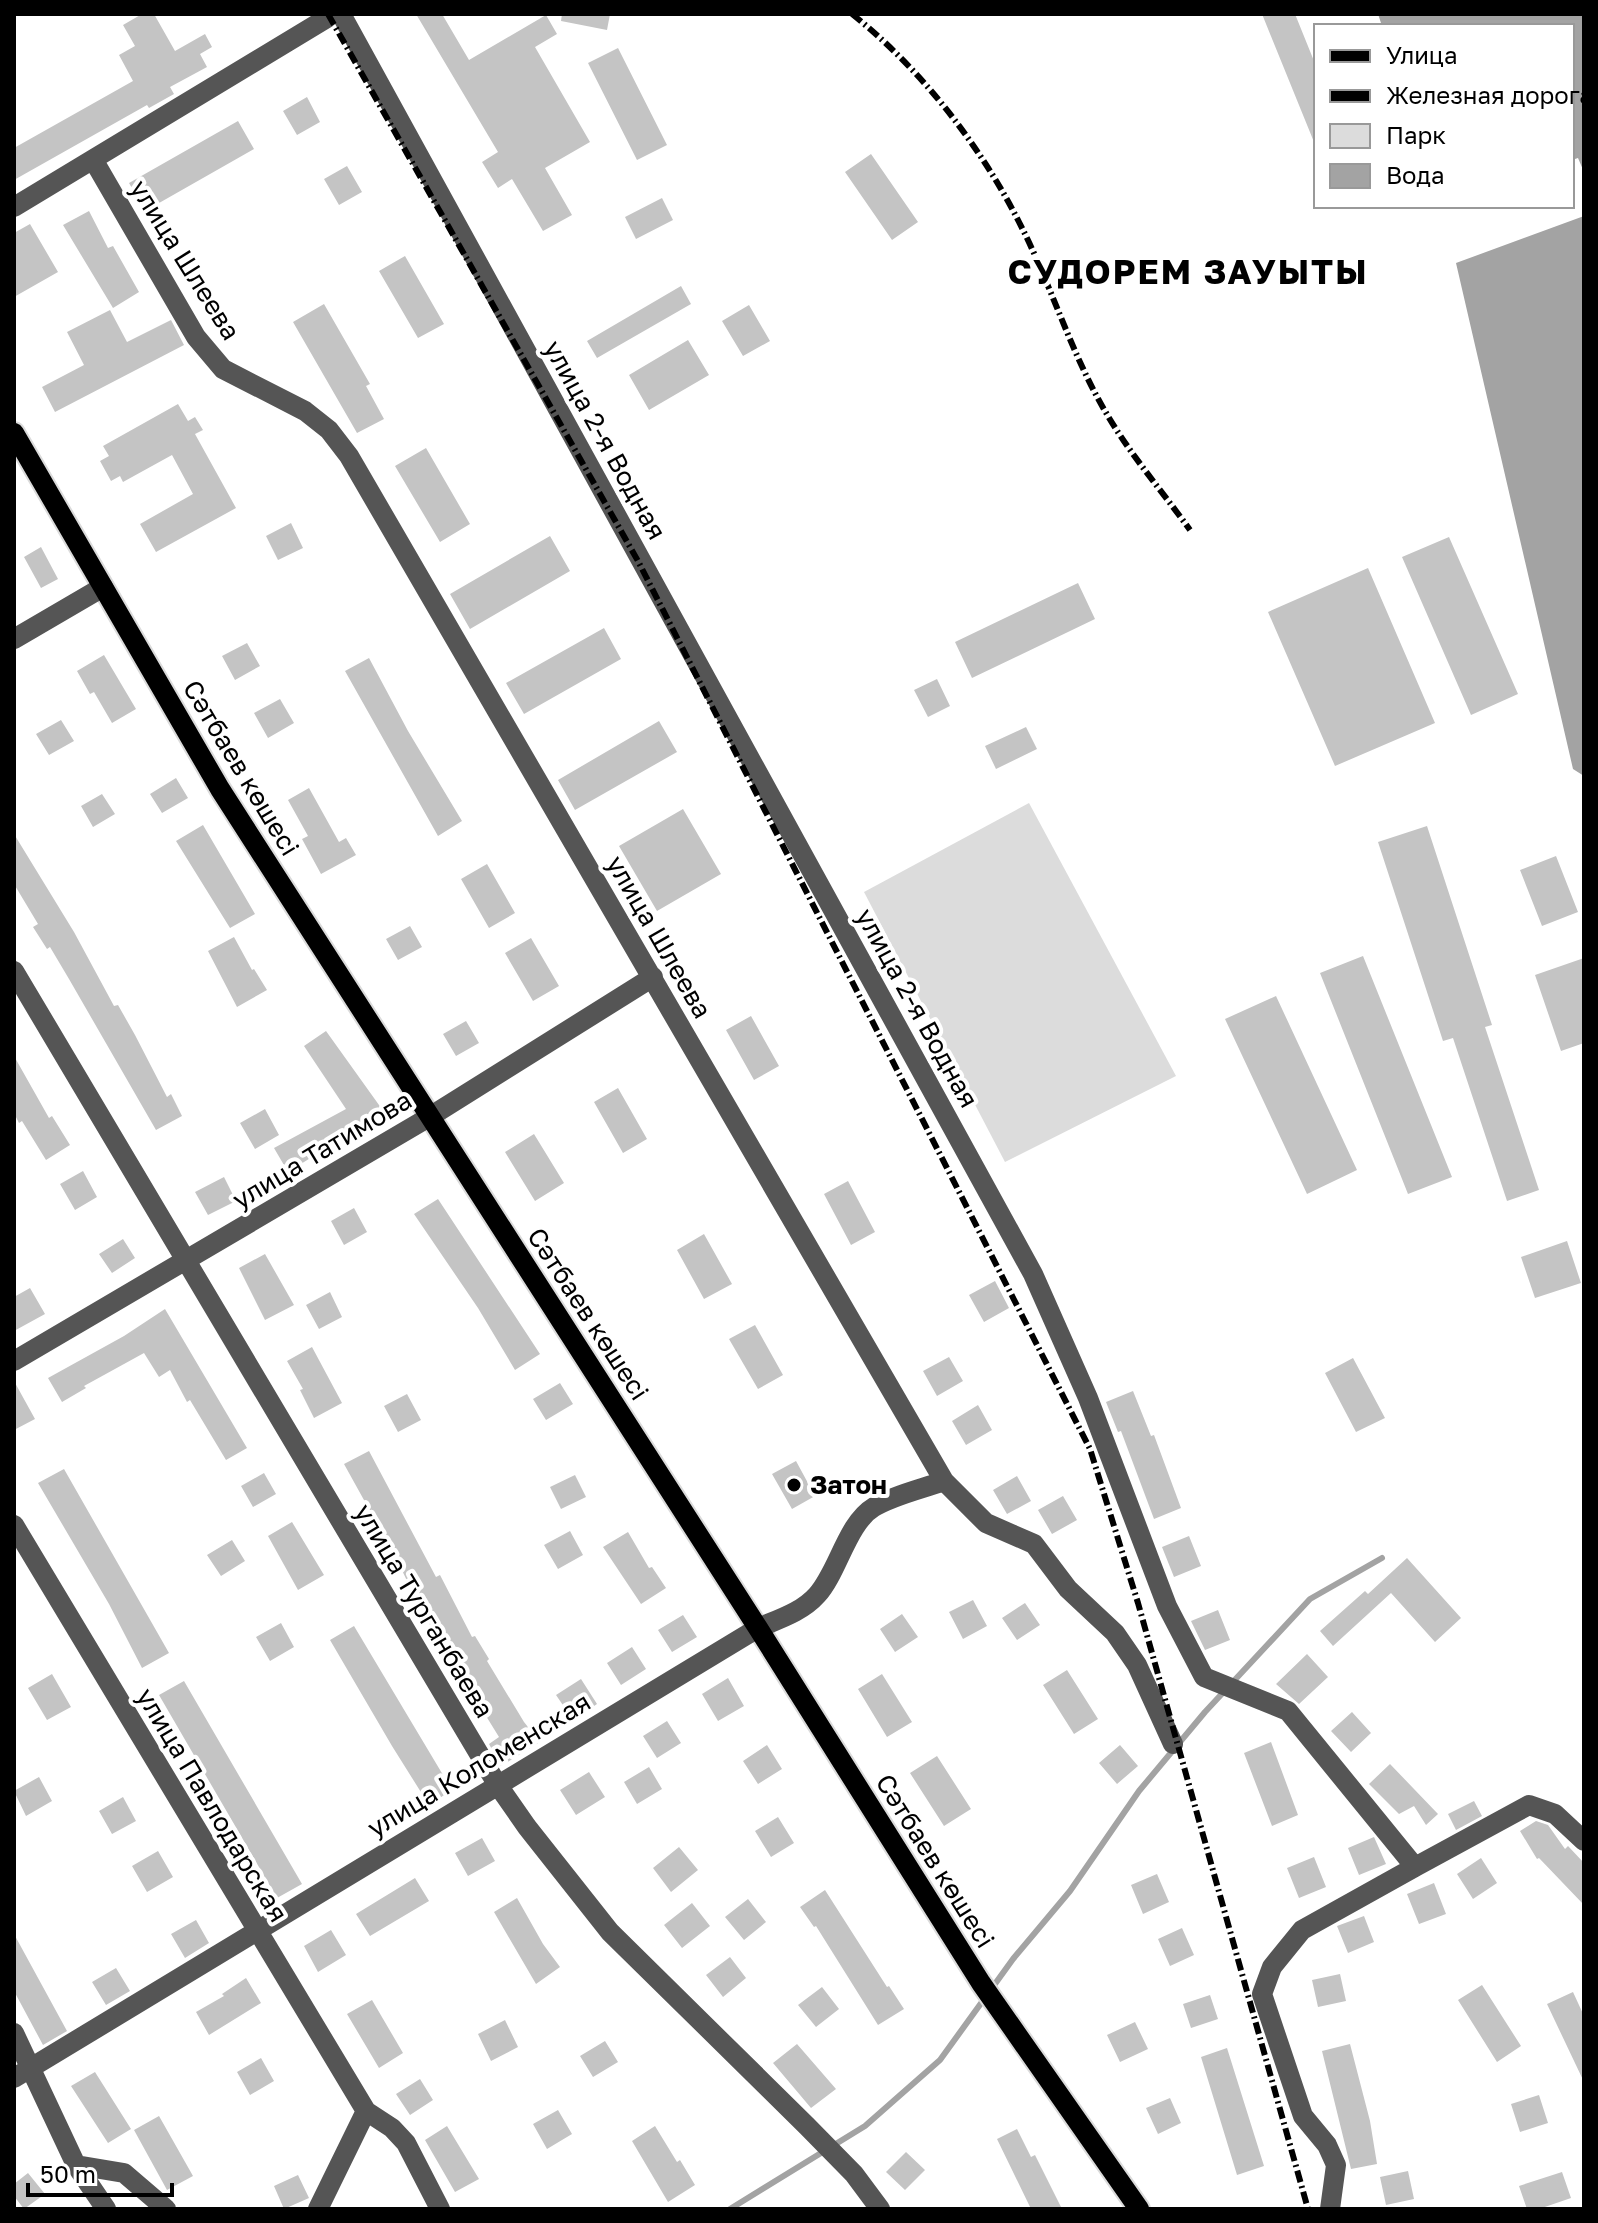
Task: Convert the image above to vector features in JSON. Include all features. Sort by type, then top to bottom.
[{"type":"main road","name":"Сәтбаев көшесі","points":[[14,433],[220,789],[758,1628],[981,1983],[1139,2209]]},
{"type":"street","points":[[14,207],[332,15]]},
{"type":"street","name":"улица 2-я Водная","points":[[332,15],[1033,1274],[1088,1398],[1167,1606],[1204,1677],[1288,1711],[1415,1867]]},
{"type":"street","name":"улица Шлеева","points":[[94,161],[196,337],[223,369],[305,411],[329,430],[349,456],[944,1481],[986,1523],[1034,1544],[1068,1589],[1115,1633],[1137,1665],[1173,1744]]},
{"type":"street","points":[[14,639],[103,587]]},
{"type":"street","name":"улица Турганбаева","points":[[14,971],[497,1784],[527,1827],[610,1932],[854,2174],[880,2209]]},
{"type":"street","name":"улица Татимова","points":[[14,1361],[431,1116],[653,977]]},
{"type":"street","name":"улица Коломенская","points":[[19,2070],[257,1931],[758,1628],[796,1612],[823,1588],[855,1529],[873,1507],[944,1481]]},
{"type":"street","name":"улица Павлодарская","points":[[14,1525],[366,2111],[392,2128],[406,2143],[440,2209]]},
{"type":"street","points":[[1330,2209],[1336,2165],[1327,2145],[1303,2116],[1262,1994],[1272,1967],[1302,1930],[1529,1805],[1555,1814],[1584,1841]]},
{"type":"street","points":[[14,2033],[19,2070],[106,2209]]},
{"type":"street","points":[[318,2209],[366,2111]]},
{"type":"street","points":[[76,2165],[124,2173],[166,2209]]},
{"type":"green space","points":[[1029,803],[1176,1076],[1005,1162],[864,892]]},
{"type":"water","points":[[1378,14],[1584,14],[1584,172],[1578,158],[1574,159],[1574,24],[1381,24]]},
{"type":"water","points":[[1584,216],[1584,776],[1573,769],[1456,263]]},
{"type":"building","points":[[142,14],[154,14],[175,51],[205,34],[212,47],[200,54],[207,67],[170,87],[174,94],[149,108],[147,105],[14,180],[14,148],[133,81],[119,55],[135,46],[123,25]]},
{"type":"building","points":[[416,14],[442,14],[469,60],[546,15],[557,34],[535,47],[590,142],[545,168],[572,215],[543,231],[512,179],[498,188],[482,162],[498,152]]},
{"type":"building","points":[[562,14],[610,14],[607,30],[561,21]]},
{"type":"building","points":[[1262,14],[1295,14],[1314,61],[1314,142]]},
{"type":"building","points":[[618,48],[667,145],[637,160],[588,63]]},
{"type":"building","points":[[307,97],[320,122],[297,135],[283,111]]},
{"type":"building","points":[[238,121],[254,149],[145,211],[129,183]]},
{"type":"building","points":[[871,154],[918,222],[892,240],[845,172]]},
{"type":"building","points":[[347,166],[362,192],[339,205],[324,179]]},
{"type":"building","points":[[662,198],[673,220],[636,239],[625,217]]},
{"type":"building","points":[[89,211],[108,248],[113,246],[139,292],[113,308],[63,225]]},
{"type":"building","points":[[30,224],[58,272],[14,297],[14,233]]},
{"type":"building","points":[[405,256],[444,324],[418,338],[379,271]]},
{"type":"building","points":[[681,286],[691,304],[597,358],[587,341]]},
{"type":"building","points":[[324,304],[370,384],[366,386],[384,419],[357,433],[293,322]]},
{"type":"building","points":[[749,305],[770,341],[743,356],[722,321]]},
{"type":"building","points":[[110,310],[127,342],[171,320],[184,345],[55,412],[42,387],[84,365],[67,332]]},
{"type":"building","points":[[688,340],[709,375],[649,410],[629,375]]},
{"type":"building","points":[[178,404],[188,421],[195,417],[203,430],[195,434],[236,508],[156,552],[140,524],[193,494],[172,455],[123,482],[120,476],[111,481],[100,461],[109,456],[103,446]]},
{"type":"building","points":[[426,448],[470,524],[440,542],[395,466]]},
{"type":"building","points":[[291,523],[303,548],[278,560],[266,536]]},
{"type":"building","points":[[550,536],[570,571],[470,629],[450,594]]},
{"type":"building","points":[[1449,537],[1518,694],[1471,715],[1402,557]]},
{"type":"building","points":[[41,547],[58,579],[41,588],[24,557]]},
{"type":"building","points":[[1368,568],[1435,723],[1335,766],[1268,612]]},
{"type":"building","points":[[1078,583],[1095,619],[972,678],[955,642]]},
{"type":"building","points":[[604,628],[621,659],[524,714],[506,683]]},
{"type":"building","points":[[247,643],[260,666],[235,680],[222,656]]},
{"type":"building","points":[[104,655],[136,709],[112,723],[77,671]]},
{"type":"building","points":[[369,658],[462,821],[438,836],[345,671]]},
{"type":"building","points":[[937,679],[950,706],[928,717],[914,690]]},
{"type":"building","points":[[280,699],[294,723],[268,738],[254,713]]},
{"type":"building","points":[[61,720],[74,741],[49,755],[36,734]]},
{"type":"building","points":[[659,721],[677,752],[575,810],[558,780]]},
{"type":"building","points":[[1026,727],[1037,749],[996,769],[985,746]]},
{"type":"building","points":[[176,778],[188,798],[162,813],[150,794]]},
{"type":"building","points":[[309,788],[339,842],[346,838],[356,855],[321,874],[302,839],[308,836],[288,800]]},
{"type":"building","points":[[102,794],[115,814],[93,827],[81,806]]},
{"type":"building","points":[[683,809],[721,874],[657,911],[619,846]]},
{"type":"building","points":[[203,825],[255,914],[230,928],[176,841]]},
{"type":"building","points":[[1427,826],[1492,1025],[1485,1027],[1539,1190],[1507,1201],[1453,1038],[1443,1041],[1378,842]]},
{"type":"building","points":[[14,834],[74,932],[114,1006],[118,1005],[167,1097],[171,1094],[182,1116],[156,1130],[50,947],[47,949],[33,927],[38,924],[14,884]]},
{"type":"building","points":[[1556,856],[1578,912],[1542,926],[1520,870]]},
{"type":"building","points":[[487,864],[515,913],[489,928],[461,879]]},
{"type":"building","points":[[410,926],[422,947],[398,960],[386,939]]},
{"type":"building","points":[[234,937],[267,990],[237,1007],[208,951]]},
{"type":"building","points":[[531,938],[559,986],[533,1001],[505,953]]},
{"type":"building","points":[[1363,956],[1452,1177],[1408,1194],[1320,973]]},
{"type":"building","points":[[1584,958],[1584,1043],[1561,1051],[1535,975]]},
{"type":"building","points":[[1276,996],[1357,1170],[1307,1194],[1225,1019]]},
{"type":"building","points":[[751,1016],[779,1066],[754,1080],[726,1030]]},
{"type":"building","points":[[466,1021],[479,1043],[456,1056],[443,1034]]},
{"type":"building","points":[[326,1031],[384,1112],[288,1172],[274,1148],[346,1109],[304,1046]]},
{"type":"building","points":[[14,1056],[49,1118],[52,1116],[70,1145],[46,1160],[14,1113]]},
{"type":"building","points":[[618,1088],[647,1139],[623,1153],[594,1102]]},
{"type":"building","points":[[265,1109],[279,1135],[255,1149],[240,1123]]},
{"type":"building","points":[[534,1134],[564,1183],[535,1201],[505,1152]]},
{"type":"building","points":[[83,1171],[97,1197],[75,1210],[60,1184]]},
{"type":"building","points":[[224,1177],[236,1201],[208,1215],[195,1192]]},
{"type":"building","points":[[848,1181],[875,1232],[851,1245],[824,1194]]},
{"type":"building","points":[[438,1199],[540,1354],[515,1370],[478,1308],[414,1214]]},
{"type":"building","points":[[354,1208],[367,1232],[344,1245],[331,1221]]},
{"type":"building","points":[[704,1234],[732,1284],[704,1299],[677,1250]]},
{"type":"building","points":[[123,1239],[135,1258],[112,1273],[99,1254]]},
{"type":"building","points":[[1567,1241],[1581,1283],[1535,1298],[1521,1257]]},
{"type":"building","points":[[265,1254],[294,1305],[265,1320],[239,1268]]},
{"type":"building","points":[[995,1281],[1009,1308],[984,1322],[969,1295]]},
{"type":"building","points":[[30,1288],[45,1314],[14,1331],[14,1297]]},
{"type":"building","points":[[330,1292],[342,1317],[319,1329],[306,1305]]},
{"type":"building","points":[[165,1309],[247,1448],[226,1460],[190,1400],[187,1402],[170,1370],[159,1377],[144,1353],[84,1386],[86,1388],[62,1402],[48,1378],[124,1336]]},
{"type":"building","points":[[755,1325],[783,1375],[758,1389],[729,1339]]},
{"type":"building","points":[[312,1347],[342,1403],[314,1418],[300,1390],[303,1389],[287,1361]]},
{"type":"building","points":[[949,1357],[963,1381],[937,1396],[923,1371]]},
{"type":"building","points":[[1353,1358],[1385,1418],[1356,1432],[1325,1373]]},
{"type":"building","points":[[14,1381],[35,1419],[14,1430]]},
{"type":"building","points":[[560,1383],[573,1404],[546,1420],[533,1399]]},
{"type":"building","points":[[1133,1391],[1151,1436],[1154,1435],[1181,1508],[1154,1519],[1121,1431],[1118,1432],[1106,1402]]},
{"type":"building","points":[[407,1394],[421,1420],[398,1432],[384,1406]]},
{"type":"building","points":[[978,1405],[992,1430],[966,1445],[952,1421]]},
{"type":"building","points":[[369,1451],[436,1577],[440,1575],[472,1637],[475,1636],[524,1722],[540,1742],[501,1766],[489,1744],[499,1737],[410,1593],[412,1591],[395,1556],[344,1464]]},
{"type":"building","name":"Затон","points":[[796,1461],[815,1496],[792,1509],[772,1474]]},
{"type":"building","points":[[64,1469],[169,1653],[142,1668],[109,1604],[38,1483]]},
{"type":"building","points":[[264,1473],[276,1494],[253,1507],[241,1486]]},
{"type":"building","points":[[575,1475],[586,1497],[561,1509],[550,1487]]},
{"type":"building","points":[[1017,1476],[1031,1501],[1007,1514],[993,1490]]},
{"type":"building","points":[[1063,1496],[1077,1520],[1052,1534],[1038,1510]]},
{"type":"building","points":[[292,1522],[324,1575],[298,1590],[268,1536]]},
{"type":"building","points":[[570,1531],[583,1555],[558,1569],[544,1545]]},
{"type":"building","points":[[628,1532],[649,1568],[652,1567],[666,1588],[641,1604],[603,1547]]},
{"type":"building","points":[[1189,1536],[1201,1566],[1174,1577],[1162,1547]]},
{"type":"building","points":[[232,1540],[245,1561],[221,1576],[207,1555]]},
{"type":"building","points":[[1407,1558],[1461,1618],[1435,1642],[1391,1593],[1333,1646],[1320,1631],[1365,1591],[1368,1594]]},
{"type":"building","points":[[973,1600],[987,1626],[963,1639],[949,1612]]},
{"type":"building","points":[[1025,1603],[1040,1625],[1017,1640],[1002,1618]]},
{"type":"building","points":[[1218,1610],[1230,1640],[1205,1650],[1191,1621]]},
{"type":"building","points":[[902,1614],[918,1637],[895,1652],[880,1629]]},
{"type":"building","points":[[683,1615],[697,1637],[672,1652],[658,1630]]},
{"type":"building","points":[[281,1623],[294,1647],[270,1661],[256,1637]]},
{"type":"building","points":[[354,1626],[452,1790],[429,1805],[330,1640]]},
{"type":"building","points":[[632,1647],[646,1669],[621,1685],[607,1663]]},
{"type":"building","points":[[1307,1654],[1328,1677],[1299,1704],[1276,1684]]},
{"type":"building","points":[[1067,1670],[1098,1719],[1074,1734],[1043,1685]]},
{"type":"building","points":[[52,1674],[71,1707],[47,1720],[28,1688]]},
{"type":"building","points":[[882,1674],[912,1722],[887,1737],[858,1689]]},
{"type":"building","points":[[728,1678],[744,1706],[718,1721],[702,1694]]},
{"type":"building","points":[[581,1679],[597,1704],[573,1720],[556,1695]]},
{"type":"building","points":[[184,1681],[302,1884],[277,1898],[159,1695]]},
{"type":"building","points":[[1352,1712],[1371,1733],[1351,1752],[1331,1731]]},
{"type":"building","points":[[667,1721],[681,1743],[657,1758],[643,1736]]},
{"type":"building","points":[[1271,1742],[1298,1815],[1272,1826],[1244,1753]]},
{"type":"building","points":[[767,1745],[782,1769],[758,1784],[743,1761]]},
{"type":"building","points":[[1120,1745],[1138,1766],[1117,1784],[1099,1763]]},
{"type":"building","points":[[937,1756],[971,1809],[944,1826],[910,1773]]},
{"type":"building","points":[[1390,1764],[1438,1814],[1426,1825],[1414,1806],[1399,1814],[1369,1784]]},
{"type":"building","points":[[649,1767],[662,1789],[637,1804],[624,1782]]},
{"type":"building","points":[[589,1772],[605,1797],[576,1815],[560,1790]]},
{"type":"building","points":[[39,1777],[52,1801],[26,1816],[14,1791]]},
{"type":"building","points":[[123,1797],[136,1821],[112,1834],[99,1811]]},
{"type":"building","points":[[1474,1801],[1482,1816],[1456,1830],[1448,1814]]},
{"type":"building","points":[[778,1817],[794,1843],[771,1857],[755,1831]]},
{"type":"building","points":[[1536,1821],[1548,1825],[1565,1849],[1568,1846],[1584,1863],[1584,1905],[1537,1859],[1520,1831]]},
{"type":"building","points":[[1374,1837],[1386,1864],[1359,1875],[1348,1848]]},
{"type":"building","points":[[482,1838],[495,1861],[468,1876],[455,1853]]},
{"type":"building","points":[[679,1847],[698,1870],[671,1892],[653,1868]]},
{"type":"building","points":[[158,1851],[173,1877],[147,1892],[132,1866]]},
{"type":"building","points":[[1314,1857],[1326,1887],[1299,1898],[1287,1868]]},
{"type":"building","points":[[1481,1858],[1497,1883],[1473,1899],[1457,1874]]},
{"type":"building","points":[[1157,1874],[1169,1902],[1143,1914],[1131,1885]]},
{"type":"building","points":[[415,1878],[429,1901],[370,1936],[356,1914]]},
{"type":"building","points":[[1434,1883],[1446,1914],[1419,1924],[1407,1894]]},
{"type":"building","points":[[825,1890],[904,2009],[878,2025],[816,1926],[800,1907]]},
{"type":"building","points":[[517,1898],[560,1967],[536,1984],[494,1912]]},
{"type":"building","points":[[748,1899],[766,1922],[744,1940],[725,1917]]},
{"type":"building","points":[[692,1903],[710,1926],[682,1948],[664,1925]]},
{"type":"building","points":[[1364,1916],[1374,1942],[1348,1953],[1337,1926]]},
{"type":"building","points":[[196,1920],[209,1943],[185,1958],[171,1934]]},
{"type":"building","points":[[1182,1928],[1194,1955],[1170,1966],[1158,1939]]},
{"type":"building","points":[[331,1930],[346,1955],[318,1972],[304,1946]]},
{"type":"building","points":[[14,1934],[67,2031],[43,2045],[14,1991]]},
{"type":"building","points":[[730,1957],[746,1978],[723,1997],[706,1975]]},
{"type":"building","points":[[116,1968],[130,1991],[106,2005],[92,1982]]},
{"type":"building","points":[[1340,1974],[1346,2001],[1318,2007],[1312,1980]]},
{"type":"building","points":[[246,1978],[261,2003],[209,2035],[196,2012],[224,1996],[222,1994]]},
{"type":"building","points":[[1482,1985],[1521,2046],[1497,2062],[1458,2000]]},
{"type":"building","points":[[822,1987],[839,2009],[816,2027],[798,2005]]},
{"type":"building","points":[[1573,1992],[1584,2016],[1584,2082],[1547,2004]]},
{"type":"building","points":[[1210,1995],[1218,2019],[1191,2028],[1183,2004]]},
{"type":"building","points":[[372,2000],[403,2053],[379,2068],[347,2014]]},
{"type":"building","points":[[505,2020],[518,2047],[491,2061],[478,2034]]},
{"type":"building","points":[[1135,2022],[1148,2049],[1120,2062],[1107,2035]]},
{"type":"building","points":[[605,2041],[618,2062],[593,2077],[580,2056]]},
{"type":"building","points":[[797,2044],[836,2089],[811,2108],[773,2063]]},
{"type":"building","points":[[1350,2044],[1370,2121],[1377,2164],[1351,2169],[1322,2051]]},
{"type":"building","points":[[1227,2048],[1264,2166],[1237,2175],[1201,2057]]},
{"type":"building","points":[[261,2058],[274,2081],[250,2095],[237,2072]]},
{"type":"building","points":[[95,2072],[131,2129],[108,2143],[71,2086]]},
{"type":"building","points":[[420,2079],[433,2100],[410,2115],[396,2094]]},
{"type":"building","points":[[1539,2095],[1548,2123],[1520,2132],[1511,2104]]},
{"type":"building","points":[[1170,2098],[1181,2123],[1158,2134],[1146,2108]]},
{"type":"building","points":[[558,2110],[572,2134],[547,2149],[533,2124]]},
{"type":"building","points":[[159,2116],[193,2176],[167,2190],[134,2130]]},
{"type":"building","points":[[447,2126],[479,2179],[455,2192],[425,2140]]},
{"type":"building","points":[[655,2126],[695,2185],[668,2202],[632,2141]]},
{"type":"building","points":[[1017,2129],[1031,2157],[1035,2155],[1062,2209],[1031,2209],[997,2139]]},
{"type":"building","points":[[906,2152],[925,2170],[905,2190],[886,2172]]},
{"type":"building","points":[[1408,2171],[1414,2199],[1386,2205],[1380,2177]]},
{"type":"building","points":[[1562,2172],[1571,2198],[1539,2209],[1527,2209],[1519,2186]]},
{"type":"building","points":[[28,2173],[45,2194],[24,2209],[14,2196],[14,2184]]},
{"type":"building","points":[[298,2175],[309,2198],[284,2209],[274,2186]]},
{"type":"waterway","points":[[730,2209],[865,2126],[940,2060],[1013,1959],[1070,1891],[1139,1791],[1205,1712],[1310,1599],[1382,1558]]},
{"type":"railway","points":[[328,14],[638,561],[1090,1449],[1138,1603],[1308,2209]]},
{"type":"railway","points":[[852,14],[924,83],[986,165],[1019,222],[1081,365],[1105,411],[1190,530]]},
{"type":"place","name":"Затон","points":[[794,1485]]},
{"type":"district","name":"СУДОРЕМ ЗАУЫТЫ","points":[[1188,272]]}]
